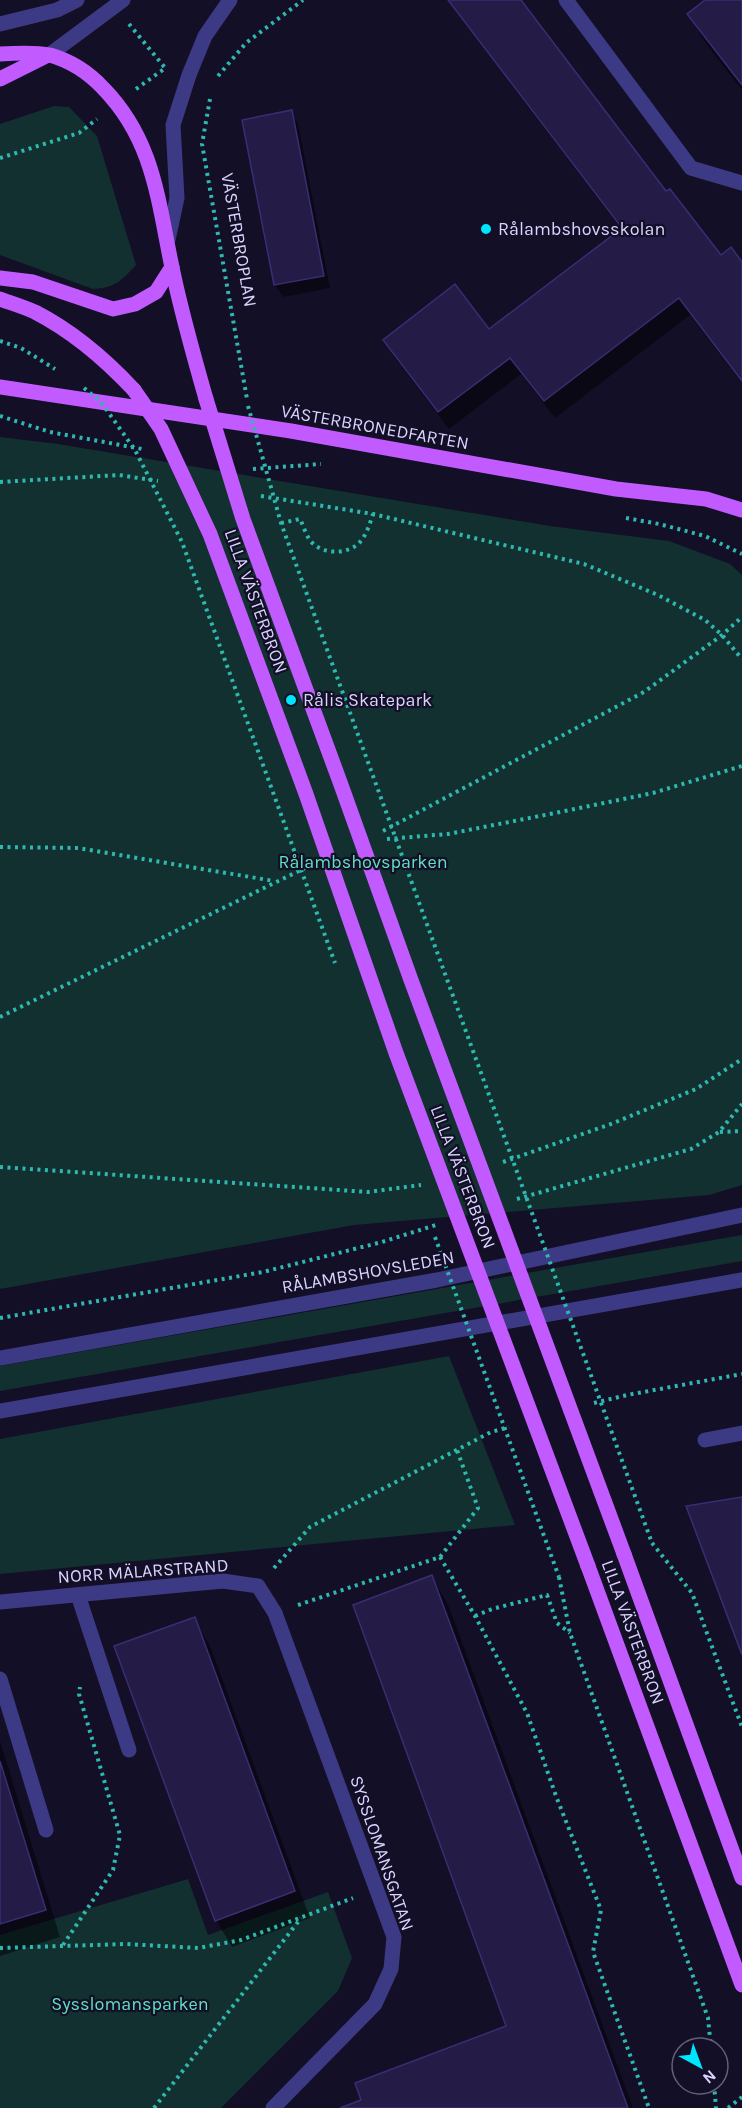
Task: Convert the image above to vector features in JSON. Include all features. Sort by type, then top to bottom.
[{"type":"main road","points":[[0,54],[48,55],[66,62],[90,75],[117,103],[130,120],[149,164],[168,240],[171,267],[156,292],[135,304],[113,309],[33,282],[0,278]]},
{"type":"main road","points":[[0,79],[48,55]]},
{"type":"main road","name":"LILLA VÄSTERBRON","points":[[171,267],[181,314],[243,519],[742,1878]]},
{"type":"main road","name":"LILLA VÄSTERBRON","points":[[0,298],[35,313],[72,335],[112,367],[134,390],[161,429],[210,534],[306,794],[396,1053],[742,1985]]},
{"type":"main road","name":"VÄSTERBRONEDFARTEN","points":[[0,387],[291,431],[616,489],[706,499],[742,510]]},
{"type":"street","points":[[0,24],[57,10],[77,0]]},
{"type":"street","points":[[168,240],[177,198],[173,125],[189,75],[205,36],[230,0]]},
{"type":"street","points":[[566,0],[691,168],[742,183]]},
{"type":"street","points":[[48,55],[118,3]]},
{"type":"street","name":"RÅLAMBSHOVSLEDEN","points":[[0,1358],[437,1280],[742,1215]]},
{"type":"street","points":[[0,1412],[742,1280]]},
{"type":"street","points":[[705,1440],[742,1433]]},
{"type":"street","name":"NORR MÄLARSTRAND","points":[[0,1602],[223,1581],[258,1586]]},
{"type":"street","points":[[258,1586],[275,1613]]},
{"type":"street","points":[[78,1595],[129,1750]]},
{"type":"street","name":"SYSSLOMANSGATAN","points":[[273,2108],[375,2004],[391,1970],[394,1937],[275,1613]]},
{"type":"street","points":[[0,1678],[46,1830]]},
{"type":"path","points":[[213,81],[246,43],[303,0]]},
{"type":"path","points":[[118,3],[164,68]]},
{"type":"path","name":"VÄSTERBROPLAN","points":[[211,91],[202,144],[248,406],[281,523],[652,1543],[692,1593],[742,1727]]},
{"type":"path","points":[[0,158],[79,133]]},
{"type":"path","points":[[0,341],[21,348],[64,374]]},
{"type":"path","points":[[84,388],[102,402],[135,450],[182,542],[338,970]]},
{"type":"path","points":[[0,482],[119,475],[163,482]]},
{"type":"path","points":[[255,496],[373,514],[584,564],[658,594],[705,620],[722,634],[742,659]]},
{"type":"path","points":[[281,523],[300,519],[308,538],[315,545],[323,550],[341,552],[358,544],[369,528],[373,514]]},
{"type":"path","points":[[624,517],[705,536],[742,554]]},
{"type":"path","points":[[374,836],[644,692],[742,617]]},
{"type":"path","points":[[0,847],[78,848],[275,881]]},
{"type":"path","points":[[494,1165],[611,1124],[696,1089],[742,1059]]},
{"type":"path","points":[[513,1200],[691,1149],[719,1132],[742,1104]]},
{"type":"path","points":[[719,1132],[742,1131]]},
{"type":"path","points":[[0,1167],[368,1192],[430,1184]]},
{"type":"path","points":[[416,1184],[420,1195]]},
{"type":"path","points":[[428,1217],[559,1578],[570,1633],[708,2018],[710,2036]]},
{"type":"path","name":"RÅLAMBSHOVSLEDEN","points":[[0,1318],[263,1272],[382,1242],[437,1225]]},
{"type":"path","points":[[593,1404],[627,1395],[742,1374]]},
{"type":"path","points":[[258,1586],[310,1527],[491,1432],[514,1425]]},
{"type":"path","points":[[275,1613],[440,1557],[478,1508],[457,1450]]},
{"type":"path","points":[[440,1557],[475,1616],[527,1713],[556,1796],[602,1910],[593,1952],[649,2108]]},
{"type":"path","points":[[475,1616],[492,1609],[547,1595],[557,1623],[570,1633]]},
{"type":"path","points":[[63,1945],[113,1870],[120,1835],[79,1694],[83,1671],[95,1650]]},
{"type":"path","points":[[0,1948],[126,1944],[198,1947],[241,1940],[376,1890]]},
{"type":"path","points":[[154,2108],[301,1918]]},
{"type":"path","points":[[728,2108],[742,2097]]},
{"type":"green space","points":[[54,106],[69,107],[97,136],[136,265],[122,279],[107,287],[93,289],[0,255],[0,124]]},
{"type":"green space","name":"Rålambshovsparken","points":[[0,437],[58,444],[550,526],[669,541],[730,564],[742,575],[742,1185],[709,1195],[354,1225],[0,1289]]},
{"type":"green space","points":[[742,1235],[742,1261],[0,1391],[0,1366]]},
{"type":"green space","points":[[449,1356],[515,1525],[0,1574],[0,1439]]},
{"type":"green space","name":"Sysslomansparken","points":[[188,1879],[208,1935],[328,1892],[352,1958],[338,1991],[221,2108],[0,2108],[0,1935]]},
{"type":"building","points":[[448,0],[521,0],[666,191],[670,189],[721,255],[731,247],[742,262],[742,381],[679,298],[544,401],[510,358],[438,412],[383,340],[455,284],[489,329],[622,228]]},
{"type":"building","points":[[705,0],[742,0],[742,85],[687,14]]},
{"type":"building","points":[[292,110],[324,276],[274,285],[242,120]]},
{"type":"building","points":[[742,1497],[742,1655],[686,1506]]},
{"type":"building","points":[[432,1575],[628,2108],[340,2108],[361,2100],[355,2083],[506,2026],[353,1605]]},
{"type":"building","points":[[195,1617],[295,1891],[215,1921],[114,1646]]},
{"type":"building","points":[[0,1761],[46,1910],[0,1924]]},
{"type":"place","name":"Rålambshovsskolan","points":[[486,229]]},
{"type":"place","name":"Rålis Skatepark","points":[[291,700]]}]
